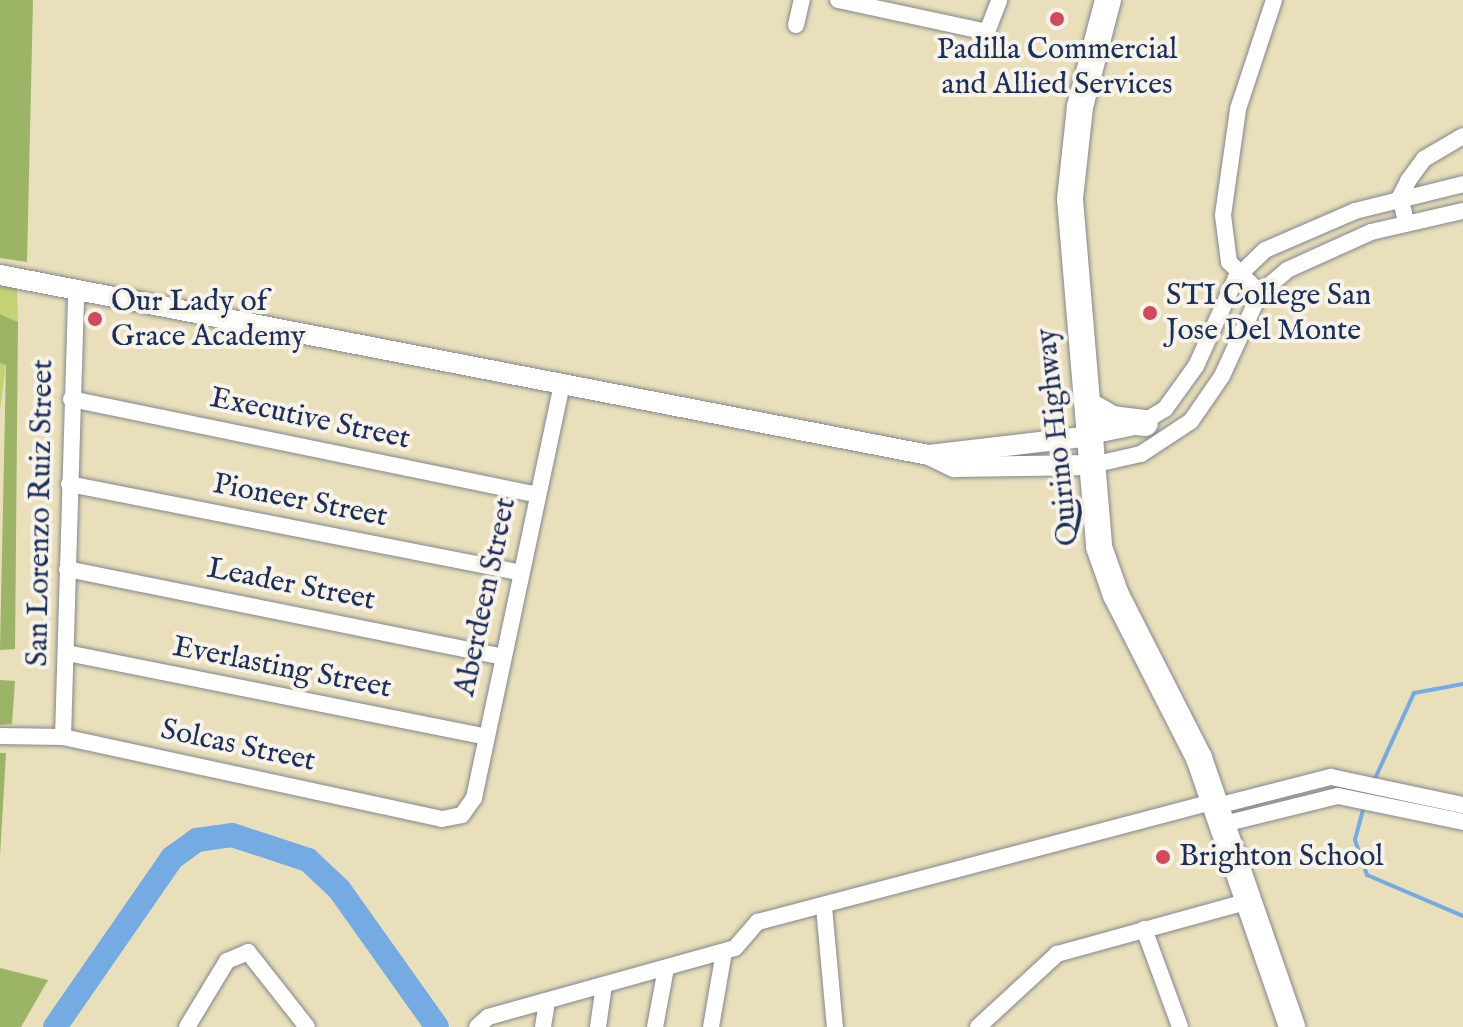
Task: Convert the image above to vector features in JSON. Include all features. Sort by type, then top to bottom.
[{"type":"main road","name":"Quirino Highway","points":[[1108,0],[1080,107],[1070,188],[1099,547],[1116,595],[1219,810],[1292,1027]]},
{"type":"main road","points":[[1088,405],[1112,419],[1145,423]]},
{"type":"street","points":[[796,25],[802,0]]},
{"type":"street","points":[[838,0],[987,32],[999,0]]},
{"type":"street","points":[[1260,293],[1240,271],[1224,244],[1228,176],[1243,91],[1274,0]]},
{"type":"street","points":[[1406,222],[1400,197],[1424,159],[1463,136]]},
{"type":"street","points":[[929,455],[1091,436],[1145,423],[1175,399],[1196,366],[1240,271],[1279,242],[1400,197],[1463,184]]},
{"type":"street","points":[[0,275],[561,388],[929,455],[954,467],[1092,465],[1141,454],[1191,421],[1222,376],[1260,293],[1302,262],[1406,222],[1463,211]]},
{"type":"street","name":"San Lorenzo Ruiz Street","points":[[63,737],[76,290]]},
{"type":"street","name":"Aberdeen Street","points":[[462,815],[474,798],[561,388]]},
{"type":"street","name":"Executive Street","points":[[71,399],[537,495]]},
{"type":"street","name":"Pioneer Street","points":[[69,484],[521,573]]},
{"type":"street","name":"Leader Street","points":[[67,569],[503,657]]},
{"type":"street","name":"Everlasting Street","points":[[67,653],[486,737]]},
{"type":"street","name":"Solcas Street","points":[[0,736],[63,737],[442,819],[462,815]]},
{"type":"street","points":[[477,1027],[547,1001],[724,952],[758,922],[1219,810],[1306,779],[1350,779],[1463,822]]},
{"type":"street","points":[[1348,797],[1350,779]]},
{"type":"street","points":[[1219,810],[1348,797],[1403,797],[1463,805]]},
{"type":"street","points":[[978,1027],[1057,954],[1249,901]]},
{"type":"street","points":[[824,907],[835,1027]]},
{"type":"street","points":[[1144,929],[1179,1027]]},
{"type":"street","points":[[191,1025],[227,961],[248,952],[307,1027]]},
{"type":"street","points":[[711,1027],[724,952]]},
{"type":"street","points":[[655,1027],[666,968]]},
{"type":"street","points":[[598,1027],[604,985]]},
{"type":"street","points":[[543,1027],[547,1001]]},
{"type":"green space","points":[[0,0],[33,0],[27,262],[0,258]]},
{"type":"green space","points":[[0,286],[17,288],[18,322],[0,314]]},
{"type":"green space","points":[[0,314],[18,322],[15,649],[0,650],[6,365],[0,363]]},
{"type":"green space","points":[[0,363],[6,365],[0,411]]},
{"type":"green space","points":[[0,680],[15,681],[12,724],[0,725]]},
{"type":"green space","points":[[0,753],[6,753],[0,856]]},
{"type":"green space","points":[[0,968],[48,980],[21,1027],[0,1027]]},
{"type":"waterway","points":[[1373,783],[1414,693],[1463,684]]},
{"type":"waterway","points":[[1364,806],[1355,840],[1367,875],[1463,916]]},
{"type":"waterway","points":[[55,1027],[172,858],[197,840],[232,835],[308,860],[339,889],[437,1027]]},
{"type":"place","name":"Padilla Commercial and Allied Services","points":[[1057,19]]},
{"type":"place","name":"STI College San Jose Del Monte","points":[[1150,313]]},
{"type":"place","name":"Our Lady of Grace Academy","points":[[95,319]]},
{"type":"place","name":"Brighton School","points":[[1163,857]]}]
